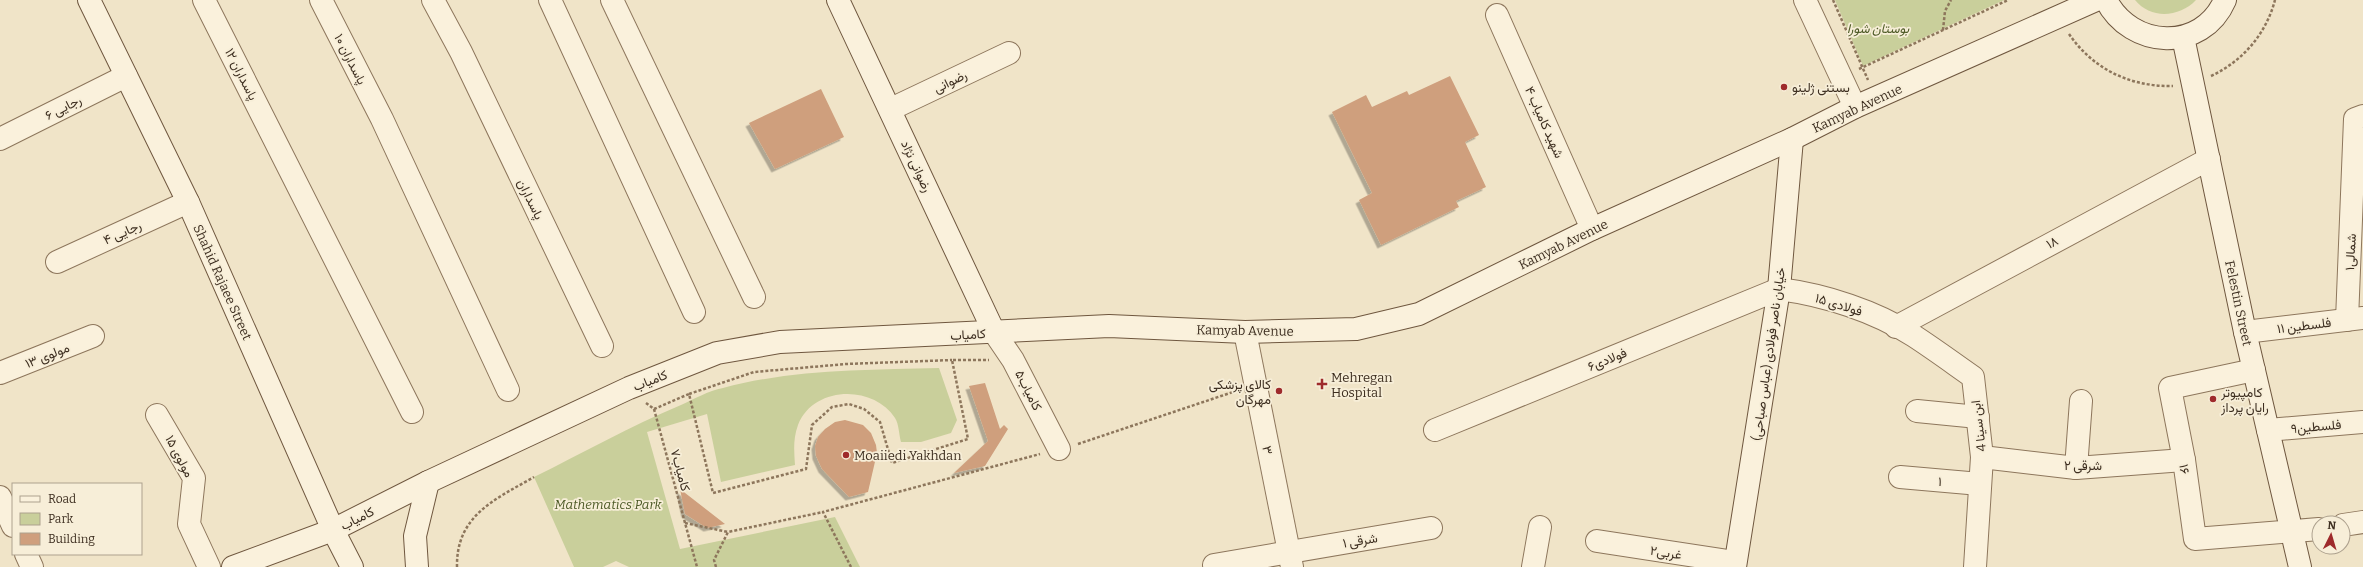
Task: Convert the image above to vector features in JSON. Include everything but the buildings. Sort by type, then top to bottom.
[{"type":"street","name":"Shahid Rajaee Street","points":[[89,0],[188,202],[333,530],[352,567]]},
{"type":"street","name":"پاسداران ۱۲","points":[[204,0],[412,412]]},
{"type":"street","name":"پاسداران ۱۰","points":[[321,0],[382,118],[508,390]]},
{"type":"street","name":"پاسداران","points":[[433,0],[461,52],[602,346]]},
{"type":"street","points":[[550,0],[567,33],[694,312]]},
{"type":"street","points":[[612,0],[754,297]]},
{"type":"street","name":"رضوانی نژاد","points":[[838,0],[891,109],[994,332]]},
{"type":"street","points":[[1805,0],[1855,108]]},
{"type":"street","name":"Kamyab Avenue","points":[[994,332],[1109,326],[1245,332],[1356,329],[1419,314],[1592,229],[1792,140],[1876,98],[2096,0]]},
{"type":"street","points":[[2106,0],[2119,20],[2142,35],[2169,39],[2183,37],[2205,26],[2215,17],[2225,0]]},
{"type":"street","name":"شهید کامیاب ۴","points":[[1497,15],[1592,229]]},
{"type":"street","name":"Felestin Street","points":[[2183,37],[2245,332],[2300,567]]},
{"type":"street","name":"رضوانی","points":[[891,109],[1009,52]]},
{"type":"street","name":"رجایی ۶","points":[[0,139],[126,76]]},
{"type":"street","name":"شمالی۱","points":[[2355,319],[2357,222],[2356,119],[2363,116]]},
{"type":"street","name":"خیابان ناصر فولادی (عباس صباحی)","points":[[1735,565],[1758,430],[1779,289],[1792,140]]},
{"type":"street","name":"۱۸","points":[[1896,326],[2208,159]]},
{"type":"street","name":"رجایی ۴","points":[[57,262],[188,202]]},
{"type":"street","name":"فولادی ۱۵","points":[[1779,289],[1796,291],[1865,311],[1896,326]]},
{"type":"street","name":"فولادی۶","points":[[1435,430],[1779,289]]},
{"type":"street","name":"فلسطین ۱۱","points":[[2245,332],[2355,319]]},
{"type":"street","name":"ابن سینا 4","points":[[1896,326],[1914,336],[1972,377],[1982,458],[1975,567]]},
{"type":"street","name":"کامیاب۵","points":[[994,332],[1013,360],[1059,449]]},
{"type":"street","name":"کامیاب","points":[[233,567],[333,530],[428,482],[629,388],[717,353],[780,342],[994,332]]},
{"type":"street","name":"۳","points":[[1245,332],[1290,559]]},
{"type":"street","name":"مولوی ۱۳","points":[[0,373],[93,336]]},
{"type":"street","name":"۱۶","points":[[2254,370],[2170,388],[2184,460],[2195,539],[2292,532]]},
{"type":"street","points":[[2076,468],[2081,401]]},
{"type":"street","points":[[1917,411],[1978,417]]},
{"type":"street","name":"مولوی ۱۵","points":[[157,415],[194,478],[189,524],[209,567]]},
{"type":"street","name":"فلسطین۹","points":[[2268,430],[2363,422]]},
{"type":"street","name":"۲ شرقی","points":[[1982,458],[2076,468],[2184,460]]},
{"type":"street","name":"۱","points":[[1900,477],[1980,484]]},
{"type":"street","points":[[417,567],[415,536],[428,482]]},
{"type":"street","points":[[0,497],[12,524]]},
{"type":"street","points":[[2351,524],[2363,522]]},
{"type":"street","points":[[1533,567],[1540,527]]},
{"type":"street","name":"۱ شرقی","points":[[1214,565],[1290,559],[1431,528]]},
{"type":"street","points":[[2292,532],[2311,530]]},
{"type":"street","name":"غربی۲","points":[[1597,541],[1735,565]]},
{"type":"street","points":[[26,555],[32,567]]},
{"type":"path","points":[[1833,0],[1876,98]]},
{"type":"path","points":[[1942,30],[1945,11],[1951,0]]},
{"type":"path","points":[[1840,78],[2008,0]]},
{"type":"path","points":[[2059,16],[2066,30],[2079,48],[2099,66],[2128,81],[2160,87],[2192,83],[2221,72],[2245,53],[2263,29],[2275,0]]},
{"type":"path","points":[[689,394],[713,493],[806,469],[812,425],[832,407],[849,404],[864,409],[880,422],[892,463],[968,439],[952,360]]},
{"type":"path","points":[[629,388],[654,410],[689,394],[754,372],[846,364],[952,360],[1013,360]]},
{"type":"path","points":[[685,523],[728,532],[823,512],[1059,449],[1255,384]]},
{"type":"path","name":"کامیاب۷","points":[[654,410],[697,567]]},
{"type":"path","points":[[457,567],[457,556],[467,527],[478,511],[534,477]]},
{"type":"path","points":[[823,512],[851,567]]},
{"type":"path","points":[[716,567],[714,560],[728,532]]},
{"type":"green space","name":"بوستان شورا","points":[[1835,0],[2004,0],[1863,66]]},
{"type":"green space","points":[[2135,0],[2196,0],[2182,10],[2166,14],[2149,11]]},
{"type":"green space","name":"Mathematics Park","points":[[939,368],[957,420],[951,433],[921,442],[901,442],[895,418],[885,407],[873,399],[859,395],[844,394],[829,397],[816,403],[806,412],[798,425],[794,450],[795,465],[721,482],[707,414],[647,432],[680,549],[835,517],[860,567],[629,567],[616,561],[603,567],[574,567],[534,477],[643,422],[717,389],[776,377],[803,374],[857,370]]},
{"type":"place","name":"بستنی ژلینو","points":[[1784,87]]},
{"type":"place","name":"Mehregan Hospital","points":[[1322,384]]},
{"type":"place","name":"کالای پزشکی مهرگان","points":[[1279,391]]},
{"type":"place","name":"کامپیوتر رایان پرداز","points":[[2213,399]]},
{"type":"place","name":"Moaiiedi Yakhdan","points":[[846,455]]}]
